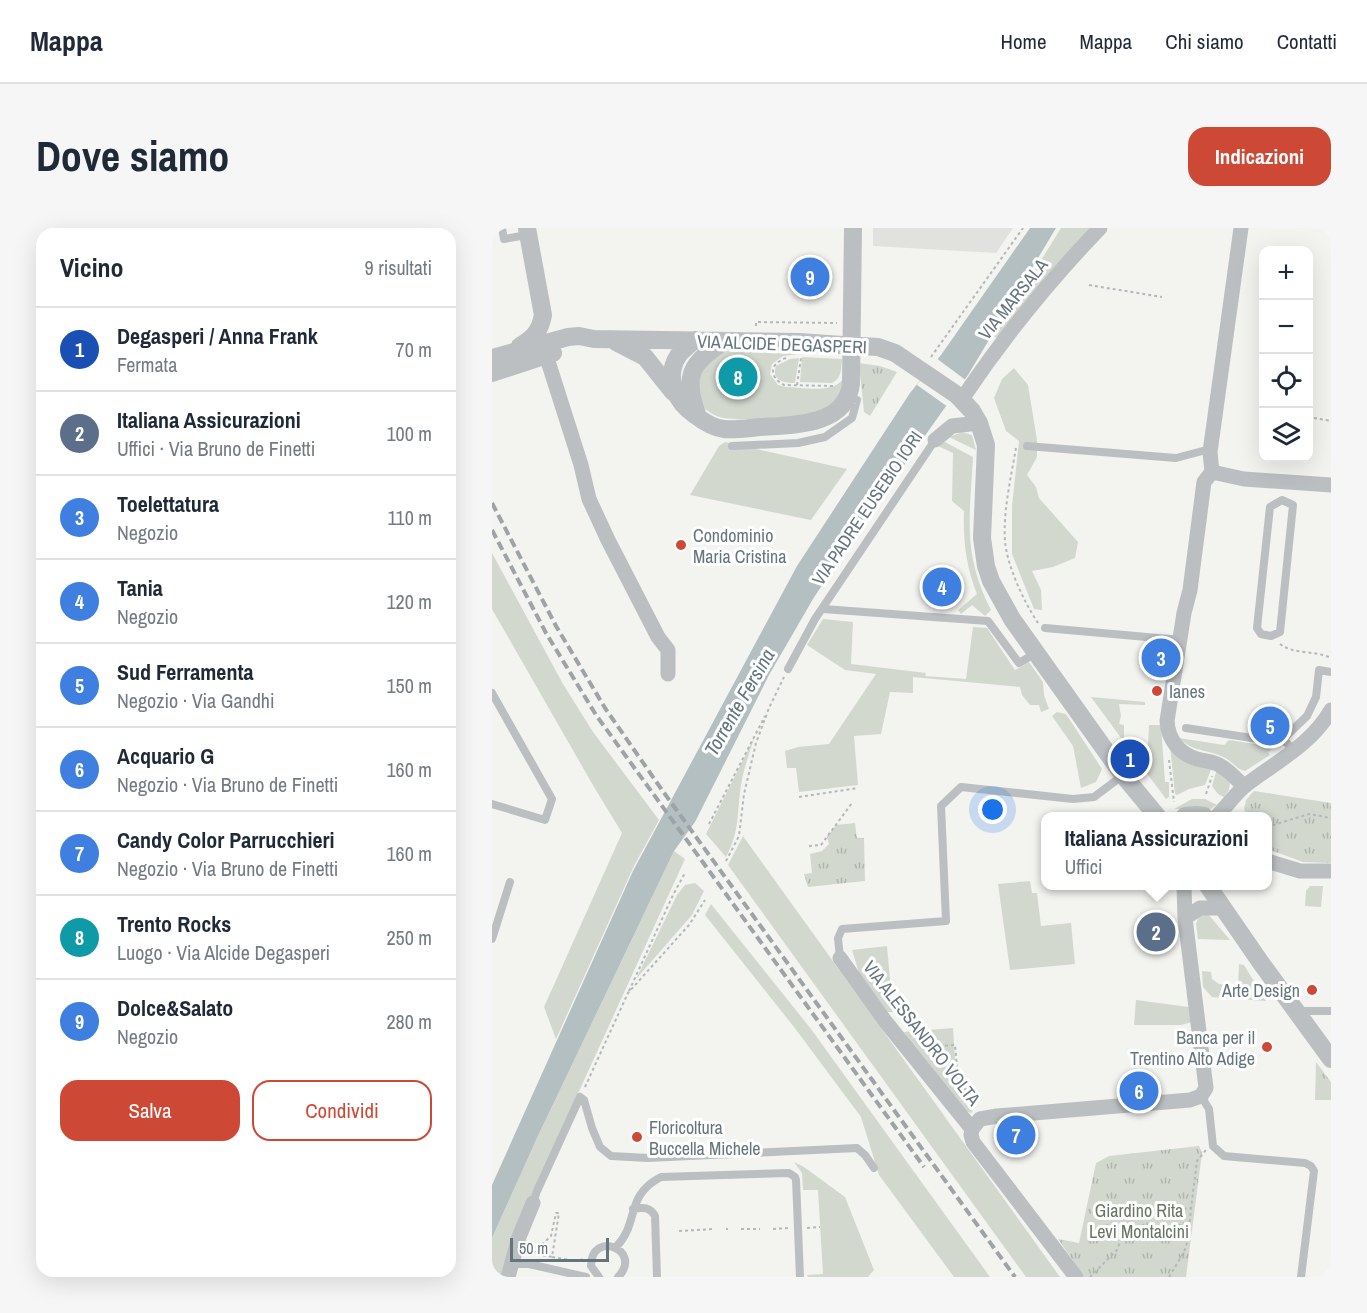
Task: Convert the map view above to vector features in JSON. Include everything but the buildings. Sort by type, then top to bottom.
[{"type":"street","points":[[603,339],[645,357],[688,410],[708,425],[724,429],[798,425],[815,421],[840,407],[840,392],[851,384],[853,228]]},
{"type":"street","name":"VIA MARSALA","points":[[959,397],[1037,298],[1101,228]]},
{"type":"street","points":[[1241,228],[1210,448],[1212,472],[1204,482],[1190,590],[1184,613],[1167,721],[1170,739],[1183,753],[1217,763],[1244,786]]},
{"type":"street","points":[[499,356],[531,340],[541,326],[543,315],[527,231]]},
{"type":"street","name":"VIA ALCIDE DEGASPERI","points":[[499,356],[579,336],[603,339],[799,342],[878,347],[928,366],[972,411],[979,423],[986,445],[981,522],[986,566],[1001,601],[1123,775],[1154,812]]},
{"type":"street","name":"VIA ALCIDE DEGASPERI","points":[[492,373],[546,355],[580,348],[603,339]]},
{"type":"street","points":[[675,394],[672,385],[674,365],[679,355],[695,340]]},
{"type":"street","points":[[698,417],[689,388],[690,379],[695,366],[705,354],[725,341]]},
{"type":"street","points":[[546,355],[590,498],[623,569],[658,637],[668,650],[668,674]]},
{"type":"street","name":"VIA PADRE EUSEBIO IORI","points":[[935,440],[951,426],[979,423]]},
{"type":"street","points":[[1212,472],[1244,479],[1331,485]]},
{"type":"street","points":[[1221,812],[1244,786],[1288,745],[1329,719]]},
{"type":"street","points":[[1272,863],[1300,871],[1331,871]]},
{"type":"street","points":[[972,1129],[981,1119],[997,1116],[1190,1100],[1201,1096],[1206,1088],[1185,918],[1184,890]]},
{"type":"street","points":[[1211,890],[1331,1059]]},
{"type":"street","points":[[1185,918],[1200,908],[1224,908]]},
{"type":"street","name":"VIA ALESSANDRO VOLTA","points":[[840,958],[886,1023],[972,1129],[973,1142],[1076,1277]]},
{"type":"street","points":[[510,1271],[519,1237],[533,1203]]},
{"type":"lane","points":[[502,228],[504,239],[527,231]]},
{"type":"lane","points":[[732,446],[798,443],[825,437],[852,418],[857,400],[840,392]]},
{"type":"lane","name":"VIA PADRE EUSEBIO IORI","points":[[789,669],[823,609],[935,440]]},
{"type":"lane","points":[[1027,446],[1176,458],[1210,448]]},
{"type":"lane","points":[[1281,500],[1283,482]]},
{"type":"lane","points":[[1281,500],[1293,505],[1280,632],[1271,636],[1261,634],[1257,628],[1270,507],[1281,500]]},
{"type":"lane","name":"VIA PADRE EUSEBIO IORI","points":[[823,609],[988,621],[1019,663],[1036,653]]},
{"type":"lane","points":[[1042,626],[1181,640]]},
{"type":"lane","points":[[1186,728],[1288,745],[1316,697],[1319,670],[1331,672]]},
{"type":"lane","points":[[492,693],[552,799],[545,820],[492,804]]},
{"type":"lane","points":[[840,958],[838,938],[842,929],[946,921],[941,806],[961,787],[1073,799],[1094,797],[1123,775]]},
{"type":"lane","points":[[493,933],[510,882]]},
{"type":"lane","points":[[1297,1012],[1331,1011]]},
{"type":"lane","points":[[1201,1096],[1209,1109],[1213,1146],[1224,1156],[1305,1163],[1314,1171],[1301,1277]]},
{"type":"lane","points":[[533,1203],[580,1097],[584,1100],[600,1147],[611,1156],[648,1158],[857,1148],[874,1168]]},
{"type":"lane","points":[[616,1247],[627,1232],[636,1200],[642,1190],[661,1177],[789,1173],[796,1180],[800,1277]]},
{"type":"lane","points":[[633,1209],[646,1208],[652,1210],[655,1216],[657,1277]]},
{"type":"lane","points":[[510,1271],[529,1264],[587,1277],[598,1276],[591,1266],[593,1255],[605,1246],[616,1247],[621,1251],[625,1268],[618,1277]]},
{"type":"path","points":[[928,366],[1023,228]]},
{"type":"path","points":[[1089,285],[1161,297]]},
{"type":"path","points":[[757,329],[756,322],[840,323]]},
{"type":"path","points":[[797,385],[801,356]]},
{"type":"path","points":[[790,357],[775,364],[772,370],[773,377],[784,385],[840,392]]},
{"type":"path","points":[[1313,418],[1331,421]]},
{"type":"path","points":[[1027,446],[1016,446],[1005,541],[1024,598],[1042,626]]},
{"type":"path","points":[[1271,636],[1287,649],[1323,654],[1331,658]]},
{"type":"path","points":[[709,824],[789,669]]},
{"type":"path","points":[[726,861],[739,836],[749,768],[769,708]]},
{"type":"path","points":[[1169,756],[1179,809]]},
{"type":"path","points":[[1206,794],[1215,768]]},
{"type":"path","points":[[799,797],[858,788]]},
{"type":"path","points":[[809,846],[821,845],[852,803]]},
{"type":"path","points":[[1272,825],[1309,814],[1331,818]]},
{"type":"path","points":[[580,1097],[685,873]]},
{"type":"path","points":[[628,993],[689,925],[705,900]]},
{"type":"path","points":[[939,1046],[955,1045],[959,1090],[975,1088],[975,1092]]},
{"type":"path","points":[[1169,1277],[1186,1246],[1197,1161],[1202,1153],[1213,1146]]},
{"type":"path","points":[[1089,1277],[1117,1250],[1127,1224],[1133,1218],[1150,1213],[1191,1208]]},
{"type":"path","points":[[534,1254],[551,1236],[556,1213],[560,1214],[552,1257]]},
{"type":"path","points":[[804,1228],[820,1227]]},
{"type":"path","points":[[741,1229],[760,1228]]},
{"type":"path","points":[[773,1228],[791,1228]]},
{"type":"path","points":[[679,1231],[714,1229]]},
{"type":"path","points":[[524,1251],[579,1261],[582,1258]]},
{"type":"shaded area","points":[[873,228],[1013,228],[996,253],[873,246]]},
{"type":"green space","points":[[1061,228],[1091,228],[998,339],[994,336]]},
{"type":"green space","points":[[724,351],[799,354],[783,356],[772,364],[770,374],[778,385],[809,389],[826,388],[840,383],[845,377],[843,392],[825,408],[810,414],[757,419],[718,417],[703,408],[698,380],[701,369]]},
{"type":"green space","points":[[802,357],[842,359],[839,376],[832,383],[800,382]]},
{"type":"green space","points":[[799,358],[795,383],[777,378],[776,366],[790,359]]},
{"type":"green space","points":[[859,363],[880,366],[897,372],[870,416],[864,412]]},
{"type":"green space","points":[[1014,368],[1028,385],[1037,440],[1037,457],[1027,475],[1036,487],[1039,498],[1078,542],[1075,558],[1053,567],[1032,571],[1041,590],[1042,610],[1034,609],[1012,554],[1012,506],[1019,441],[1006,431],[994,398],[1002,379]]},
{"type":"green space","points":[[962,432],[972,435],[976,450],[949,437]]},
{"type":"green space","points":[[943,441],[973,457],[970,535],[976,570],[991,610],[985,616],[972,605],[961,614],[958,610],[977,594],[966,553],[964,511],[952,501],[953,453],[938,446]]},
{"type":"green space","points":[[725,442],[847,469],[811,520],[690,495],[719,446]]},
{"type":"green space","points":[[492,553],[563,684],[593,732],[659,820],[634,866],[556,1039],[544,1007],[622,833],[492,609]]},
{"type":"green space","points":[[823,619],[853,622],[851,664],[926,673],[925,676],[966,679],[973,627],[987,628],[1015,670],[1029,662],[1043,682],[1044,695],[1049,709],[1041,712],[1039,705],[1030,705],[1022,695],[1020,687],[913,677],[913,693],[890,692],[881,734],[854,736],[858,785],[799,792],[796,768],[787,768],[785,751],[798,747],[829,744],[876,674],[845,670],[807,645]]},
{"type":"green space","points":[[1091,697],[1145,702],[1145,705],[1119,704],[1121,716],[1119,724],[1124,725],[1124,742]]},
{"type":"green space","points":[[1057,712],[1066,714],[1102,769],[1096,782],[1081,788],[1073,746],[1052,716]]},
{"type":"green space","points":[[1149,725],[1161,725],[1165,782],[1169,782],[1169,797],[1166,799],[1125,744],[1148,745]]},
{"type":"green space","points":[[755,736],[742,778],[735,833],[726,857],[706,834]]},
{"type":"green space","points":[[1179,738],[1224,745],[1229,740],[1274,747],[1268,752],[1270,755],[1245,771],[1225,758],[1196,749]]},
{"type":"green space","points":[[1170,746],[1212,767],[1205,785],[1175,794]]},
{"type":"green space","points":[[1217,769],[1230,782],[1229,790],[1224,797],[1218,794],[1212,786]]},
{"type":"green space","points":[[1254,791],[1331,803],[1331,863],[1303,862],[1272,851],[1272,812],[1245,812],[1246,800]]},
{"type":"green space","points":[[1192,799],[1205,799],[1217,805],[1210,809],[1174,809]]},
{"type":"green space","points":[[855,823],[857,838],[864,838],[865,881],[808,887],[804,874],[812,873],[810,854],[822,851],[829,844],[827,837],[836,825]]},
{"type":"green space","points":[[743,836],[1060,1277],[1026,1277],[728,865]]},
{"type":"green space","points":[[674,851],[685,859],[513,1236],[501,1277],[492,1277],[492,1238],[537,1138]]},
{"type":"green space","points":[[1030,881],[1032,893],[1037,893],[1041,926],[1071,923],[1075,964],[1010,970],[998,884]]},
{"type":"green space","points":[[695,883],[704,891],[692,915],[636,979],[677,895],[685,885]]},
{"type":"green space","points":[[1310,886],[1323,886],[1321,907],[1305,906],[1306,891]]},
{"type":"green space","points":[[711,904],[811,1029],[990,1277],[954,1277],[879,1175],[861,1117],[794,1027],[705,915]]},
{"type":"green space","points":[[1208,914],[1230,940],[1198,939],[1196,924],[1199,916]]},
{"type":"green space","points":[[887,946],[893,1012],[887,1012],[859,973],[852,950]]},
{"type":"green space","points":[[1239,964],[1244,965],[1266,1001],[1212,997],[1203,987],[1202,971],[1211,972],[1212,979],[1219,984],[1238,986]]},
{"type":"green space","points":[[1136,1000],[1189,1007],[1192,1022],[1181,1025],[1134,1025]]},
{"type":"green space","points":[[953,1028],[957,1091],[966,1091],[966,1105],[973,1107],[972,1113],[955,1102],[945,1091],[904,1032]]},
{"type":"green space","points":[[1316,1062],[1331,1082],[1331,1100],[1315,1100]]},
{"type":"green space","name":"Giardino Rita Levi Montalcini","points":[[1199,1146],[1202,1153],[1186,1277],[1084,1277],[1058,1239],[1079,1243],[1096,1163],[1109,1156]]},
{"type":"green space","points":[[794,1162],[845,1197],[874,1270],[868,1277],[808,1277],[807,1275],[823,1274],[818,1190],[803,1190],[802,1173]]},
{"type":"water","name":"Torrente Fersina","points":[[1030,228],[1056,228],[968,375],[856,533],[813,599],[769,675],[695,822],[674,851],[537,1138],[492,1238],[492,1185],[633,871],[797,566],[910,393],[941,355]]},
{"type":"pier","points":[[936,358],[967,381],[948,407],[917,385]]},
{"type":"railway","points":[[492,503],[556,626],[605,708],[1015,1277]]},
{"type":"railway","points":[[492,530],[546,633],[596,715],[924,1167]]},
{"type":"place","name":"Dolce&Salato","points":[[810,277]]},
{"type":"place","name":"Trento Rocks","points":[[738,377]]},
{"type":"place","name":"Condominio Maria Cristina","points":[[681,545]]},
{"type":"place","name":"Tania","points":[[942,587]]},
{"type":"place","name":"Toelettatura","points":[[1161,658]]},
{"type":"place","name":"Ianes","points":[[1157,691]]},
{"type":"place","name":"Sud Ferramenta","points":[[1270,726]]},
{"type":"place","name":"Degasperi / Anna Frank","points":[[1130,759]]},
{"type":"place","name":"Italiana Assicurazioni","points":[[1156,932]]},
{"type":"place","name":"Arte Design","points":[[1312,990]]},
{"type":"place","name":"Banca per il Trentino Alto Adige","points":[[1267,1047]]},
{"type":"place","name":"Acquario G","points":[[1139,1091]]},
{"type":"place","name":"Candy Color Parrucchieri","points":[[1016,1135]]},
{"type":"place","name":"Floricoltura Buccella Michele","points":[[637,1137]]}]
